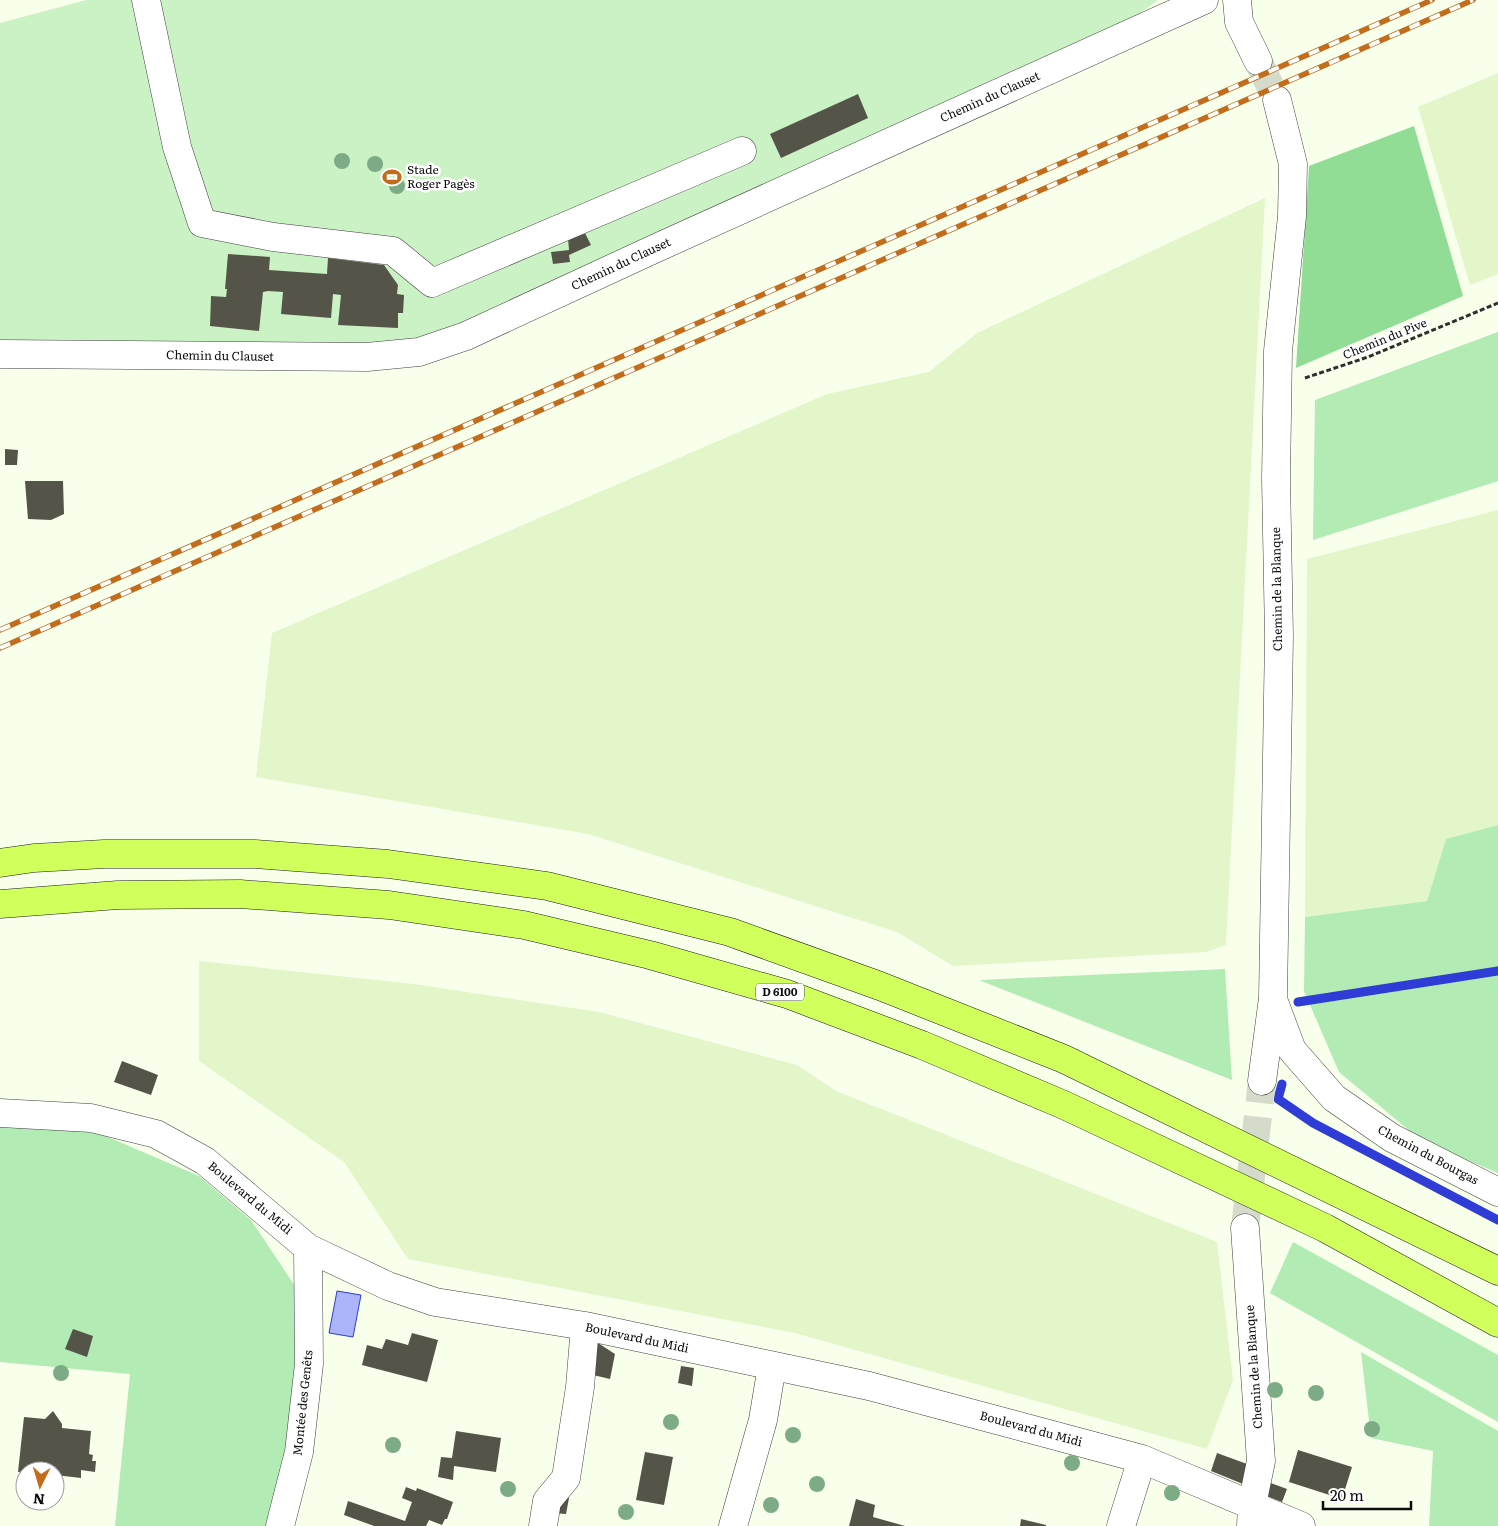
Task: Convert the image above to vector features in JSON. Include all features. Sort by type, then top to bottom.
[{"type":"main road","points":[[0,863],[34,858],[104,854],[255,854],[388,864],[547,886],[730,932],[880,986],[1064,1060],[1498,1271]]},
{"type":"main road","name":"D 6100","points":[[0,904],[118,894],[240,894],[389,905],[524,925],[650,955],[787,994],[922,1045],[1064,1105],[1325,1228],[1498,1323]]},
{"type":"street","points":[[146,0],[177,147],[202,223],[272,237],[393,251],[432,283],[742,151]]},
{"type":"street","name":"Chemin du Clauset","points":[[0,354],[367,358],[419,352],[466,336],[1204,0]]},
{"type":"street","points":[[1237,0],[1240,22],[1258,61]]},
{"type":"street","name":"Chemin de la Blanque","points":[[1262,1081],[1272,998],[1278,636],[1276,479],[1278,351],[1292,216],[1293,164],[1277,100]]},
{"type":"street","name":"Chemin du Bourgas","points":[[1272,998],[1292,1050],[1334,1098],[1392,1138],[1498,1192]]},
{"type":"street","name":"Boulevard du Midi","points":[[0,1113],[91,1118],[156,1134],[205,1161],[308,1248],[388,1286],[435,1302],[585,1326],[869,1386],[1142,1459],[1252,1516],[1301,1526]]},
{"type":"street","name":"Chemin de la Blanque","points":[[1245,1228],[1260,1461],[1252,1516]]},
{"type":"street","name":"Montée des Genêts","points":[[280,1526],[299,1452],[309,1364],[308,1248]]},
{"type":"street","points":[[542,1526],[547,1502],[566,1478],[580,1387],[585,1326]]},
{"type":"street","points":[[733,1526],[763,1420],[772,1366]]},
{"type":"street","points":[[1121,1526],[1142,1459]]},
{"type":"path","name":"Chemin du Pive","points":[[1277,388],[1368,356],[1498,303]]},
{"type":"green space","name":"Stade Roger Pagès","points":[[86,0],[1158,0],[1133,18],[446,331],[379,347],[0,343],[0,23]]},
{"type":"green space","points":[[1498,73],[1498,274],[1470,285],[1418,107]]},
{"type":"green space","points":[[1414,126],[1463,296],[1296,368],[1309,166]]},
{"type":"green space","points":[[1265,198],[1226,945],[1206,952],[953,966],[897,932],[588,834],[256,777],[272,633],[827,394],[929,372],[977,333]]},
{"type":"green space","points":[[1498,332],[1498,481],[1313,540],[1315,400]]},
{"type":"green space","points":[[1498,510],[1498,825],[1446,839],[1427,901],[1305,917],[1307,559]]},
{"type":"green space","points":[[1498,825],[1498,1173],[1423,1142],[1339,1072],[1304,991],[1305,917],[1427,901],[1446,839]]},
{"type":"green space","points":[[199,961],[414,984],[599,1012],[797,1065],[836,1091],[1217,1242],[1233,1380],[1207,1449],[795,1333],[408,1259],[344,1162],[199,1061]]},
{"type":"green space","points":[[1225,969],[1232,1080],[979,980]]},
{"type":"green space","points":[[0,1125],[49,1127],[101,1134],[199,1176],[251,1220],[297,1289],[299,1360],[275,1526],[115,1526],[130,1374],[0,1362]]},
{"type":"green space","points":[[1293,1242],[1498,1355],[1498,1422],[1270,1293]]},
{"type":"green space","points":[[1361,1352],[1498,1431],[1498,1526],[1429,1526],[1433,1451],[1371,1438]]},
{"type":"water","points":[[337,1291],[361,1295],[353,1337],[329,1333]]},
{"type":"building","points":[[858,94],[868,118],[781,158],[770,134]]},
{"type":"building","points":[[585,233],[591,245],[569,255],[570,262],[553,264],[551,252],[569,250],[568,238]]},
{"type":"building","points":[[228,254],[270,257],[269,270],[327,274],[328,258],[384,265],[398,285],[397,294],[404,295],[403,313],[398,313],[398,328],[338,325],[341,295],[333,294],[331,318],[281,314],[283,292],[268,291],[263,292],[259,331],[210,326],[211,296],[226,297]]},
{"type":"building","points":[[5,449],[18,450],[17,465],[5,465]]},
{"type":"building","points":[[25,481],[63,481],[64,514],[51,520],[28,519]]},
{"type":"building","points":[[122,1061],[158,1075],[151,1095],[114,1082]]},
{"type":"building","points":[[73,1329],[93,1336],[87,1357],[65,1349]]},
{"type":"building","points":[[412,1333],[438,1340],[427,1382],[362,1365],[367,1345],[382,1349],[386,1339],[408,1345]]},
{"type":"building","points":[[598,1343],[615,1354],[610,1379],[593,1375]]},
{"type":"building","points":[[681,1366],[694,1368],[692,1386],[678,1383]]},
{"type":"building","points":[[53,1411],[62,1424],[62,1428],[91,1431],[89,1454],[93,1455],[92,1461],[96,1461],[95,1472],[81,1470],[81,1478],[65,1476],[65,1461],[19,1461],[24,1417],[45,1419]]},
{"type":"building","points":[[456,1431],[501,1438],[496,1472],[454,1466],[453,1480],[438,1477],[441,1457],[452,1458]]},
{"type":"building","points":[[1298,1450],[1352,1467],[1342,1499],[1289,1482]]},
{"type":"building","points":[[645,1452],[673,1457],[664,1505],[636,1500]]},
{"type":"building","points":[[1217,1453],[1247,1464],[1243,1484],[1211,1471]]},
{"type":"building","points":[[1265,1481],[1287,1489],[1282,1502],[1262,1494]]},
{"type":"building","points":[[406,1487],[416,1491],[417,1488],[453,1502],[447,1519],[445,1519],[442,1525],[429,1520],[426,1526],[374,1526],[344,1515],[348,1501],[405,1521],[412,1502],[402,1498]]},
{"type":"building","points":[[556,1497],[569,1498],[566,1514],[554,1513]]},
{"type":"building","points":[[856,1499],[875,1505],[873,1517],[905,1526],[849,1526]]},
{"type":"building","points":[[1021,1519],[1046,1525],[1046,1526],[1020,1526]]},
{"type":"waterway","points":[[1298,1002],[1498,971]]},
{"type":"waterway","points":[[1282,1084],[1278,1099],[1313,1123],[1498,1220]]},
{"type":"tunnel","points":[[1258,61],[1277,100]]},
{"type":"tunnel","points":[[1245,1228],[1262,1081]]},
{"type":"railway","points":[[0,630],[1432,0]]},
{"type":"railway","points":[[0,648],[1473,0]]},
{"type":"place","name":"Stade Roger Pagès","points":[[392,177]]}]
